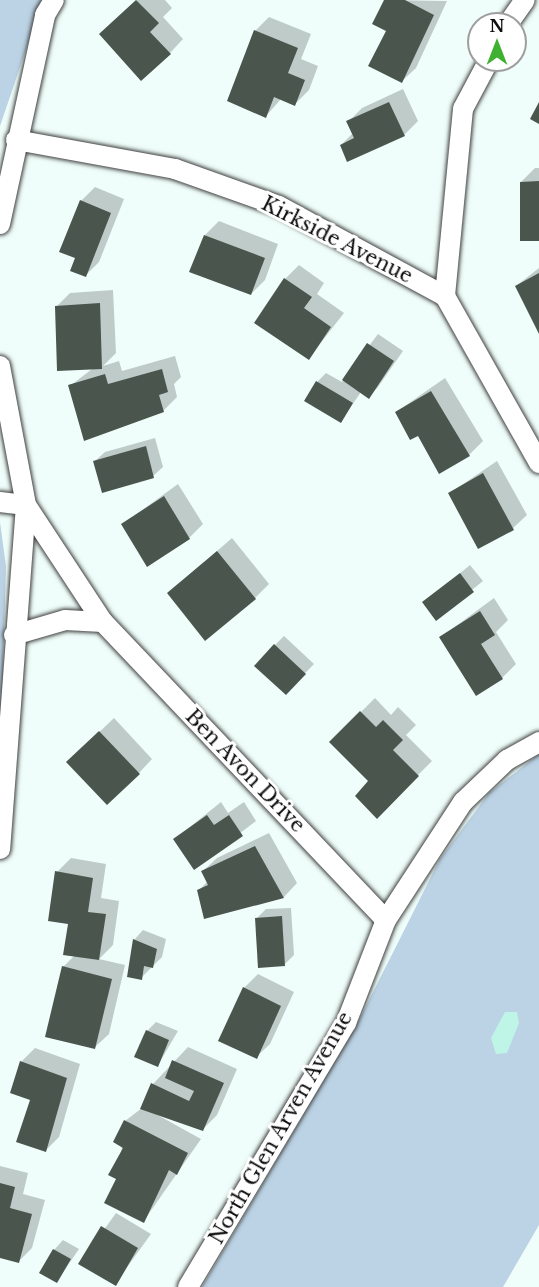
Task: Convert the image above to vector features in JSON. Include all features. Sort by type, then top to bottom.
[{"type":"street","points":[[0,224],[16,140],[45,15],[54,0]]},
{"type":"street","points":[[483,72],[463,109],[445,296],[539,464]]},
{"type":"street","name":"Kirkside Avenue","points":[[16,140],[175,169],[279,206],[445,296]]},
{"type":"street","points":[[0,366],[26,505],[14,635],[0,849]]},
{"type":"street","points":[[0,502],[26,505]]},
{"type":"street","name":"Ben Avon Drive","points":[[26,505],[103,622],[386,920]]},
{"type":"street","points":[[14,635],[65,620],[103,622]]},
{"type":"street","name":"North Glen Arven Avenue","points":[[188,1287],[346,1023],[386,920],[463,802],[507,760],[539,742]]},
{"type":"shaded area","points":[[0,0],[43,0],[0,126]]},
{"type":"shaded area","points":[[0,522],[6,566],[0,770]]},
{"type":"shaded area","points":[[539,754],[539,1225],[503,1287],[202,1287],[359,1020],[440,859],[489,793]]},
{"type":"sand","points":[[505,1012],[517,1012],[519,1023],[507,1053],[496,1054],[491,1038]]},
{"type":"building","points":[[136,0],[159,23],[150,32],[171,54],[141,81],[99,34]]},
{"type":"building","points":[[384,0],[405,0],[434,15],[402,83],[368,66],[386,31],[372,24]]},
{"type":"building","points":[[254,30],[298,48],[288,73],[305,80],[295,106],[274,97],[266,118],[227,101]]},
{"type":"building","points":[[389,102],[405,136],[347,162],[340,145],[354,138],[346,121]]},
{"type":"building","points":[[539,102],[539,124],[530,119]]},
{"type":"building","points":[[539,181],[539,241],[520,241],[520,182]]},
{"type":"building","points":[[80,200],[111,213],[86,277],[70,271],[75,258],[59,252]]},
{"type":"building","points":[[204,235],[265,258],[251,295],[189,272]]},
{"type":"building","points":[[539,273],[539,334],[515,286]]},
{"type":"building","points":[[284,278],[312,297],[304,308],[331,327],[309,360],[254,323]]},
{"type":"building","points":[[100,303],[102,369],[57,371],[55,306]]},
{"type":"building","points":[[367,343],[394,361],[369,399],[342,380]]},
{"type":"building","points":[[162,369],[168,392],[159,395],[164,412],[84,441],[68,385],[105,374],[108,384]]},
{"type":"building","points":[[316,381],[353,403],[341,423],[304,401]]},
{"type":"building","points":[[431,391],[470,456],[439,474],[418,436],[410,440],[395,412]]},
{"type":"building","points":[[146,446],[154,478],[102,493],[93,461]]},
{"type":"building","points":[[483,473],[514,530],[478,549],[448,493]]},
{"type":"building","points":[[164,496],[190,539],[147,567],[121,524]]},
{"type":"building","points":[[217,551],[256,599],[205,641],[167,593]]},
{"type":"building","points":[[460,573],[474,592],[436,621],[422,602]]},
{"type":"building","points":[[480,611],[495,635],[481,644],[503,679],[476,696],[439,637]]},
{"type":"building","points":[[274,644],[306,674],[286,695],[254,666]]},
{"type":"building","points":[[360,711],[376,727],[383,720],[403,740],[393,750],[419,776],[377,819],[355,796],[368,781],[329,742]]},
{"type":"building","points":[[99,731],[140,774],[107,805],[66,762]]},
{"type":"building","points":[[207,815],[214,825],[229,815],[243,836],[194,870],[173,839]]},
{"type":"building","points":[[255,846],[284,898],[204,919],[197,890],[208,885],[201,871]]},
{"type":"building","points":[[55,871],[93,878],[88,912],[106,914],[99,960],[63,955],[68,924],[48,921]]},
{"type":"building","points":[[282,916],[285,966],[258,968],[255,918]]},
{"type":"building","points":[[133,939],[157,949],[153,968],[144,966],[142,980],[127,977]]},
{"type":"building","points":[[62,966],[112,979],[95,1049],[45,1037]]},
{"type":"building","points":[[243,987],[281,1006],[257,1059],[218,1041]]},
{"type":"building","points":[[146,1030],[169,1040],[158,1067],[134,1057]]},
{"type":"building","points":[[172,1060],[224,1083],[203,1131],[140,1109],[151,1083],[189,1101],[194,1091],[165,1078]]},
{"type":"building","points":[[20,1061],[67,1078],[46,1152],[16,1142],[30,1100],[10,1093]]},
{"type":"building","points":[[124,1120],[188,1153],[177,1175],[169,1170],[144,1223],[104,1203],[116,1179],[108,1175],[123,1148],[113,1142]]},
{"type":"building","points":[[0,1183],[15,1187],[10,1208],[32,1214],[19,1263],[0,1258]]},
{"type":"building","points":[[101,1226],[138,1248],[116,1286],[78,1264]]},
{"type":"building","points":[[53,1249],[71,1259],[57,1283],[39,1273]]}]
